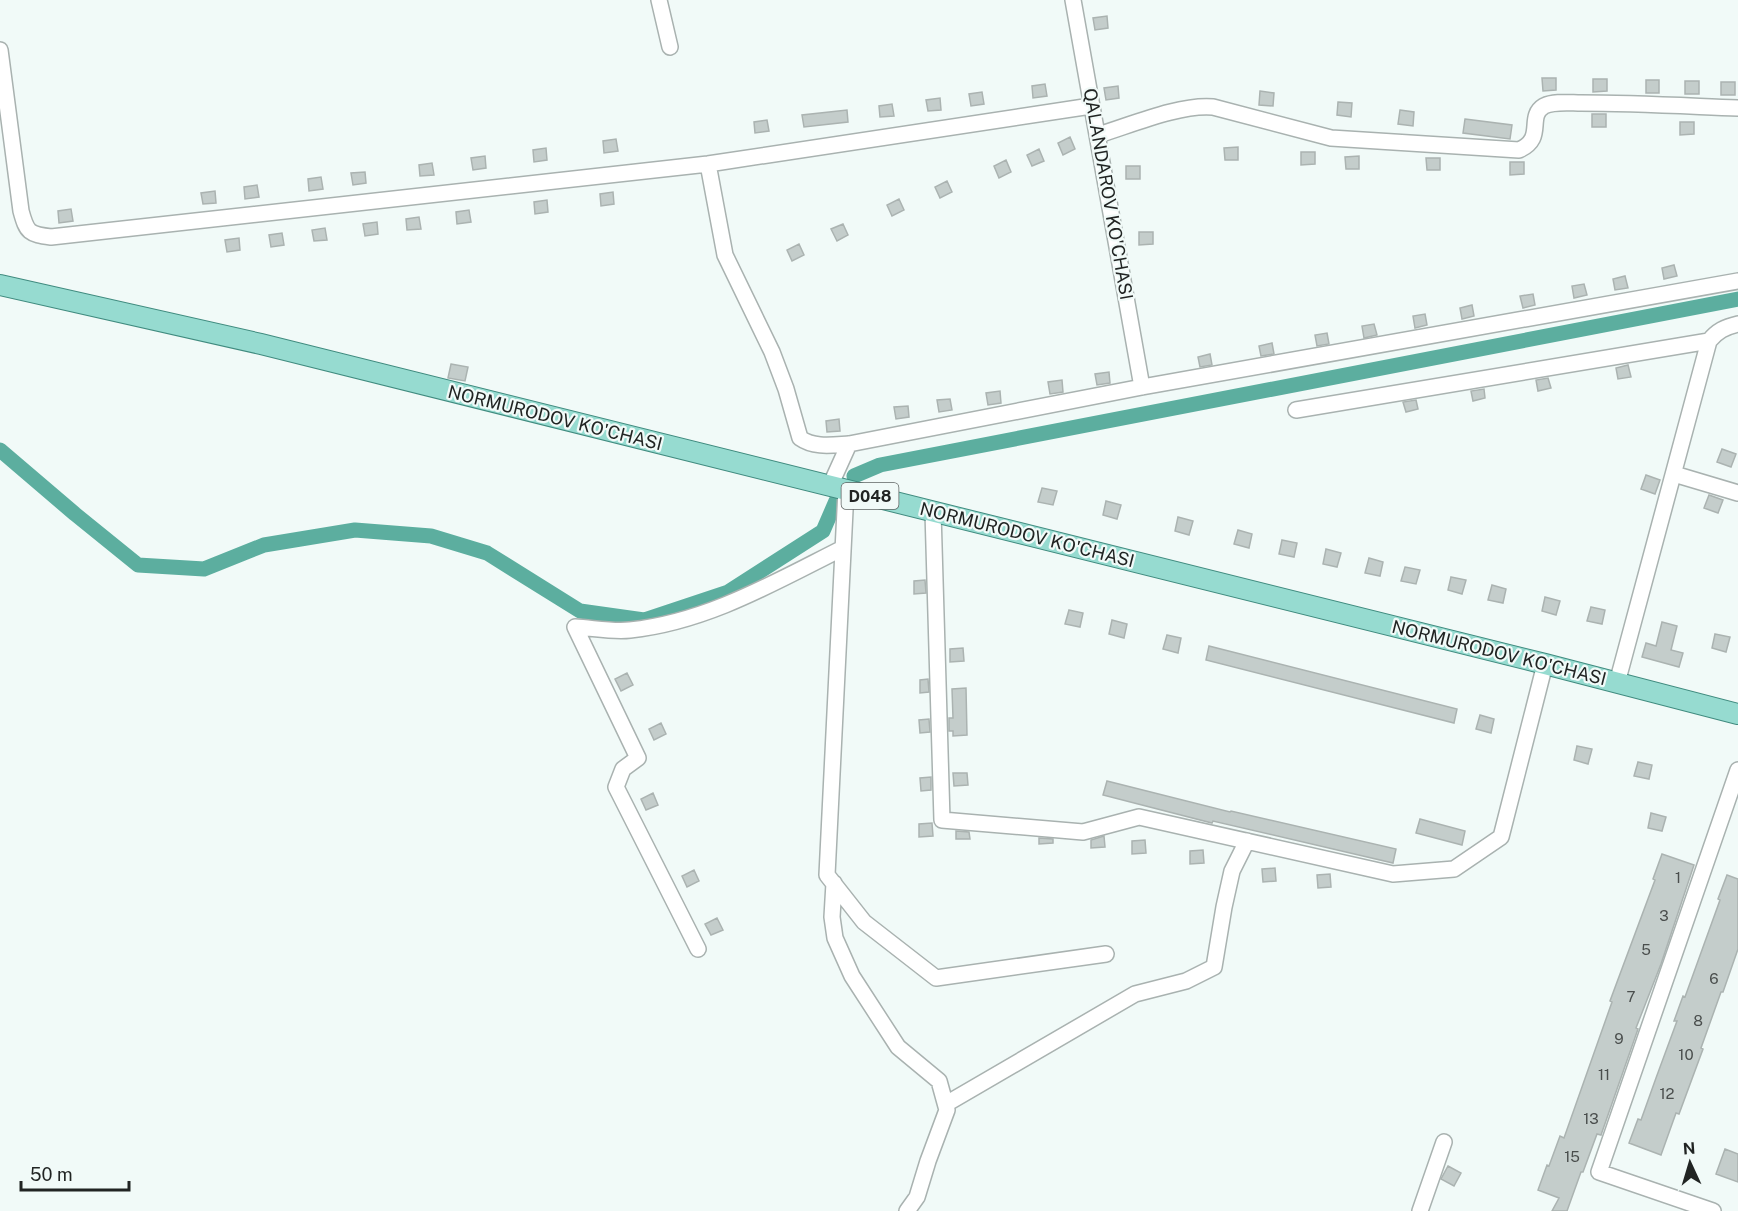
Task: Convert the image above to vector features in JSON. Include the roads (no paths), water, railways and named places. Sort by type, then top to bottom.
[{"type":"main road","name":"NORMURODOV KO'CHASI","points":[[0,285],[261,344],[1738,714]]},
{"type":"street","points":[[659,0],[670,47]]},
{"type":"street","name":"QALANDAROV KO'CHASI","points":[[1073,0],[1142,387]]},
{"type":"street","points":[[0,50],[21,211],[26,229],[35,235],[51,237],[708,164],[1091,106]]},
{"type":"street","points":[[1098,135],[1200,106],[1213,107],[1331,138],[1519,150],[1529,146],[1534,139],[1536,115],[1541,108],[1550,104],[1596,103],[1738,108]]},
{"type":"street","points":[[708,164],[725,255],[772,352],[786,389],[800,438],[821,446],[849,444],[1142,387],[1738,281]]},
{"type":"street","points":[[1617,683],[1709,341],[1716,332],[1738,324]]},
{"type":"street","points":[[1296,410],[1709,341]]},
{"type":"street","points":[[849,444],[838,488],[843,548],[827,875],[864,922],[936,978],[1106,954]]},
{"type":"street","points":[[1674,474],[1738,493]]},
{"type":"street","points":[[933,512],[942,820],[1083,832],[1139,817],[1393,874],[1454,869],[1501,837],[1545,664]]},
{"type":"street","points":[[698,949],[616,787],[623,769],[638,758],[575,627],[629,630],[685,619],[729,605],[843,548]]},
{"type":"street","points":[[1713,1211],[1599,1172],[1738,770]]},
{"type":"street","points":[[946,1104],[1134,994],[1186,981],[1214,967],[1224,907],[1233,871],[1247,841]]},
{"type":"street","points":[[834,883],[832,917],[836,938],[852,976],[898,1047],[939,1081],[946,1104],[947,1110],[928,1161],[918,1197],[908,1211]]},
{"type":"street","points":[[1420,1211],[1444,1142]]},
{"type":"waterway","points":[[854,476],[880,465],[1738,299]]},
{"type":"waterway","points":[[0,450],[138,565],[204,569],[264,545],[355,530],[431,536],[487,553],[580,611],[644,620],[728,592],[823,531],[836,501]]}]
